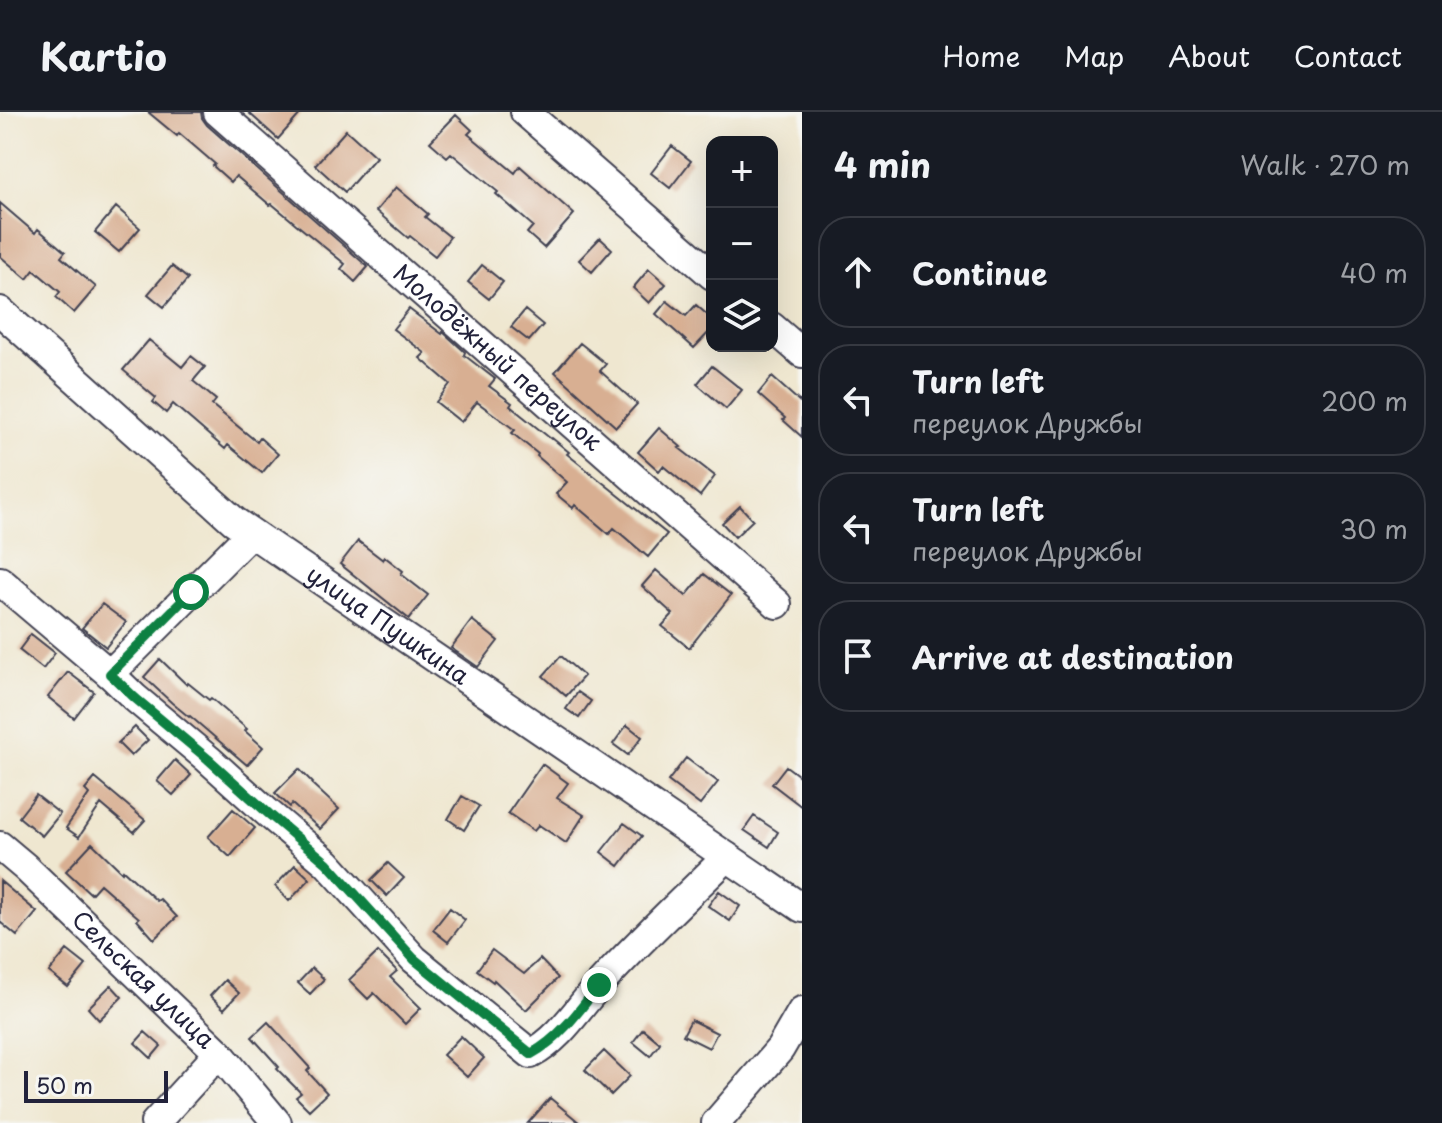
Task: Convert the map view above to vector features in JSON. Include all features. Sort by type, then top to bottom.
[{"type":"street","name":"Молодёжный переулок","points":[[218,112],[777,604]]},
{"type":"street","points":[[543,118],[706,269]]},
{"type":"street","name":"улица Пушкина","points":[[0,311],[234,521],[802,908]]},
{"type":"street","points":[[778,332],[802,353]]},
{"type":"street","points":[[110,674],[251,533]]},
{"type":"street","points":[[0,581],[327,863],[414,959],[531,1054],[543,1048],[565,1026],[599,985],[727,857]]},
{"type":"street","name":"Сельская улица","points":[[0,846],[219,1053],[277,1123]]},
{"type":"street","points":[[716,1123],[780,1049],[802,1011]]},
{"type":"street","points":[[155,1123],[219,1053]]},
{"type":"building","points":[[148,112],[201,112],[207,125],[368,267],[355,282],[341,269],[345,264],[272,204],[236,176],[231,182],[179,133],[177,136]]},
{"type":"building","points":[[248,112],[302,112],[278,139]]},
{"type":"building","points":[[456,115],[472,130],[468,134],[515,173],[520,166],[574,214],[544,248],[527,233],[533,226],[496,194],[498,192],[451,153],[447,157],[430,142]]},
{"type":"building","points":[[346,130],[376,157],[345,192],[315,165]]},
{"type":"building","points":[[672,146],[691,161],[670,188],[651,173]]},
{"type":"building","points":[[396,187],[450,237],[435,256],[376,211]]},
{"type":"building","points":[[0,203],[35,233],[38,229],[65,252],[61,257],[96,287],[74,313],[56,297],[60,292],[34,270],[27,279],[0,256]]},
{"type":"building","points":[[116,207],[140,228],[119,252],[95,232]]},
{"type":"building","points":[[600,238],[612,249],[592,272],[579,260]]},
{"type":"building","points":[[482,265],[503,282],[489,299],[468,282]]},
{"type":"building","points":[[172,266],[188,279],[164,307],[148,294]]},
{"type":"building","points":[[649,269],[666,284],[649,303],[633,288]]},
{"type":"building","points":[[667,301],[686,316],[696,305],[706,314],[706,335],[694,348],[656,314]]},
{"type":"building","points":[[409,309],[443,332],[465,352],[464,355],[495,379],[489,386],[512,403],[510,406],[667,534],[648,557],[614,528],[609,534],[575,505],[573,508],[556,494],[567,482],[512,433],[515,430],[477,402],[461,422],[436,402],[450,384],[420,358],[425,353],[393,329]]},
{"type":"building","points":[[525,310],[543,325],[529,341],[511,327]]},
{"type":"building","points":[[149,340],[182,367],[191,356],[205,367],[193,381],[216,400],[212,405],[257,442],[260,438],[278,454],[262,473],[228,445],[225,449],[173,404],[166,413],[153,402],[156,398],[123,370]]},
{"type":"building","points":[[580,343],[606,364],[600,371],[637,404],[616,427],[555,372]]},
{"type":"building","points":[[712,366],[742,390],[726,409],[697,384]]},
{"type":"building","points":[[772,377],[800,402],[802,399],[802,437],[758,394]]},
{"type":"building","points":[[659,428],[715,476],[700,496],[663,466],[659,471],[638,452]]},
{"type":"building","points":[[740,506],[753,520],[735,537],[722,523]]},
{"type":"building","points":[[358,541],[383,560],[385,557],[428,595],[409,619],[340,564]]},
{"type":"building","points":[[656,570],[686,596],[704,574],[731,595],[689,648],[662,626],[673,614],[642,586]]},
{"type":"building","points":[[102,604],[126,622],[106,647],[82,628]]},
{"type":"building","points":[[472,620],[498,641],[478,667],[451,648]]},
{"type":"building","points":[[31,634],[55,653],[43,669],[19,650]]},
{"type":"building","points":[[561,656],[584,676],[566,696],[543,676]]},
{"type":"building","points":[[160,659],[187,685],[209,700],[211,698],[263,747],[247,765],[144,677]]},
{"type":"building","points":[[68,672],[94,692],[74,718],[48,697]]},
{"type":"building","points":[[578,692],[591,701],[579,718],[566,709]]},
{"type":"building","points":[[627,725],[642,737],[628,755],[613,744]]},
{"type":"building","points":[[135,727],[148,740],[131,756],[118,743]]},
{"type":"building","points":[[686,758],[718,782],[700,805],[668,781]]},
{"type":"building","points":[[175,760],[191,775],[173,795],[157,781]]},
{"type":"building","points":[[542,764],[568,783],[557,798],[584,815],[566,843],[539,825],[534,831],[508,813]]},
{"type":"building","points":[[786,766],[802,778],[802,807],[772,784]]},
{"type":"building","points":[[299,769],[339,809],[320,829],[275,793]]},
{"type":"building","points":[[95,778],[145,820],[134,832],[101,804],[79,837],[66,828],[89,794],[85,790]]},
{"type":"building","points":[[36,795],[60,814],[42,836],[19,817]]},
{"type":"building","points":[[462,796],[479,806],[464,830],[448,819]]},
{"type":"building","points":[[233,809],[255,828],[230,857],[208,837]]},
{"type":"building","points":[[754,816],[778,832],[769,847],[744,830]]},
{"type":"building","points":[[624,823],[642,836],[619,866],[601,852]]},
{"type":"building","points":[[92,843],[157,901],[160,899],[177,917],[154,939],[137,920],[139,918],[100,884],[91,894],[66,871]]},
{"type":"building","points":[[388,863],[404,878],[387,896],[371,880]]},
{"type":"building","points":[[295,865],[310,879],[289,901],[275,886]]},
{"type":"building","points":[[0,881],[37,912],[17,936],[0,922]]},
{"type":"building","points":[[719,891],[740,906],[730,921],[708,906]]},
{"type":"building","points":[[450,908],[465,920],[448,942],[433,930]]},
{"type":"building","points":[[67,950],[86,965],[68,987],[49,972]]},
{"type":"building","points":[[492,950],[524,974],[540,959],[558,978],[526,1010],[494,980],[477,970]]},
{"type":"building","points":[[378,952],[397,971],[390,977],[421,1008],[405,1024],[374,993],[368,999],[349,980]]},
{"type":"building","points":[[312,968],[324,979],[310,994],[298,983]]},
{"type":"building","points":[[225,980],[239,993],[224,1009],[210,996]]},
{"type":"building","points":[[111,985],[122,997],[99,1020],[88,1008]]},
{"type":"building","points":[[691,1020],[717,1033],[709,1048],[683,1035]]},
{"type":"building","points":[[268,1022],[310,1068],[307,1071],[327,1093],[309,1110],[296,1097],[301,1093],[252,1037]]},
{"type":"building","points":[[643,1029],[660,1043],[650,1056],[633,1042]]},
{"type":"building","points":[[145,1032],[161,1046],[151,1058],[135,1043]]},
{"type":"building","points":[[461,1036],[484,1058],[467,1077],[443,1055]]},
{"type":"building","points":[[604,1051],[630,1076],[611,1095],[585,1070]]},
{"type":"building","points":[[550,1098],[580,1123],[528,1123]]},
{"type":"route","points":[[191,592],[110,674],[327,863],[414,959],[531,1054],[543,1048],[599,985]]}]
